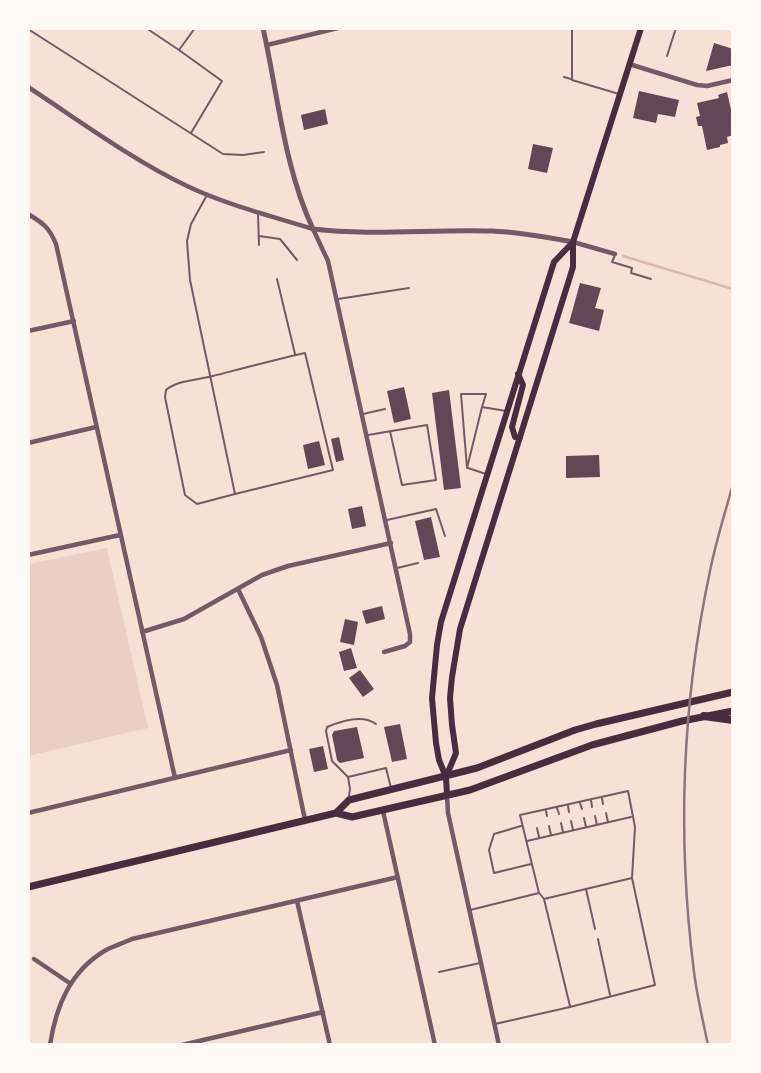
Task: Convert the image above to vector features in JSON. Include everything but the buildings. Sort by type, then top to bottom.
[{"type":"highway","points":[[705,716],[733,720]]},
{"type":"main road","points":[[446,776],[456,753],[450,698],[460,629],[573,267],[573,242],[641,28]]},
{"type":"main road","points":[[447,795],[446,776],[439,760],[432,698],[441,622],[554,262],[573,242]]},
{"type":"main road","points":[[519,374],[523,385],[512,427],[515,437],[520,438]]},
{"type":"main road","points":[[335,813],[349,800],[477,768],[575,730],[733,691]]},
{"type":"main road","points":[[28,887],[335,813],[352,817],[470,790],[592,745],[733,711]]},
{"type":"street","points":[[264,28],[286,145],[302,206],[328,261],[410,634],[410,642],[405,646],[384,652]]},
{"type":"street","points":[[267,45],[338,28]]},
{"type":"street","points":[[629,64],[697,86],[733,80]]},
{"type":"street","points":[[28,87],[149,166],[207,194],[313,229],[341,232],[523,233],[573,242],[615,254]]},
{"type":"street","points":[[28,214],[51,233],[74,321],[174,778]]},
{"type":"street","points":[[28,331],[74,321]]},
{"type":"street","points":[[28,443],[96,428]]},
{"type":"street","points":[[28,555],[120,534]]},
{"type":"street","points":[[142,632],[184,619],[262,575],[288,566],[391,543]]},
{"type":"street","points":[[237,589],[261,637],[277,685],[305,820]]},
{"type":"street","points":[[28,813],[291,750]]},
{"type":"street","points":[[447,795],[448,813],[499,1045]]},
{"type":"street","points":[[383,811],[435,1045]]},
{"type":"street","points":[[50,1045],[54,1020],[66,991],[85,966],[106,951],[132,939],[397,877]]},
{"type":"street","points":[[297,901],[330,1045]]},
{"type":"street","points":[[34,959],[71,984]]},
{"type":"street","points":[[183,1045],[323,1012]]},
{"type":"lane","points":[[146,28],[222,81],[191,133]]},
{"type":"lane","points":[[180,50],[195,28]]},
{"type":"lane","points":[[572,28],[572,80]]},
{"type":"lane","points":[[667,56],[676,28]]},
{"type":"lane","points":[[28,29],[223,154],[264,152]]},
{"type":"lane","points":[[564,77],[620,95]]},
{"type":"lane","points":[[207,194],[191,224],[187,241],[190,280],[235,494]]},
{"type":"lane","points":[[258,212],[259,245]]},
{"type":"lane","points":[[259,236],[280,239],[297,260]]},
{"type":"lane","points":[[615,254],[612,262],[632,268],[631,273],[651,279]]},
{"type":"lane","points":[[277,279],[295,355]]},
{"type":"lane","points":[[337,299],[409,288]]},
{"type":"lane","points":[[305,353],[333,470],[197,504],[185,495],[166,390],[172,385],[295,355],[305,353]]},
{"type":"lane","points":[[461,394],[486,394],[482,407],[467,468],[461,394]]},
{"type":"lane","points":[[482,407],[507,412]]},
{"type":"lane","points":[[362,414],[385,409]]},
{"type":"lane","points":[[367,435],[390,431],[427,425],[436,480],[402,485],[390,431]]},
{"type":"lane","points":[[467,468],[487,474]]},
{"type":"lane","points":[[386,521],[436,509],[444,536]]},
{"type":"lane","points":[[396,568],[418,564]]},
{"type":"lane","points":[[349,800],[348,777],[332,761],[327,727],[362,718],[376,724]]},
{"type":"lane","points":[[348,777],[386,768],[391,790]]},
{"type":"lane","points":[[494,1024],[570,1007],[655,985],[632,878],[635,827],[628,791],[520,815],[570,1007]]},
{"type":"lane","points":[[602,797],[603,804]]},
{"type":"lane","points":[[591,799],[592,807]]},
{"type":"lane","points":[[580,802],[582,809]]},
{"type":"lane","points":[[568,804],[569,812]]},
{"type":"lane","points":[[557,807],[559,814]]},
{"type":"lane","points":[[545,810],[547,817]]},
{"type":"lane","points":[[534,812],[535,819]]},
{"type":"lane","points":[[606,813],[608,822]]},
{"type":"lane","points":[[594,816],[597,825]]},
{"type":"lane","points":[[526,841],[633,816]]},
{"type":"lane","points":[[584,818],[586,827]]},
{"type":"lane","points":[[571,821],[573,830]]},
{"type":"lane","points":[[561,823],[563,832]]},
{"type":"lane","points":[[522,826],[494,834],[489,850],[494,873],[532,864]]},
{"type":"lane","points":[[549,826],[551,835]]},
{"type":"lane","points":[[537,828],[539,838]]},
{"type":"lane","points":[[544,899],[632,878]]},
{"type":"lane","points":[[586,889],[595,929]]},
{"type":"lane","points":[[470,910],[540,893]]},
{"type":"lane","points":[[598,939],[610,996]]},
{"type":"lane","points":[[439,972],[481,963]]},
{"type":"shaded area","points":[[107,548],[148,728],[28,756],[28,564]]},
{"type":"waterway","points":[[623,256],[733,289]]},
{"type":"railway","points":[[708,1045],[695,981],[689,922],[685,871],[685,771],[693,670],[701,621],[712,560],[733,484]]}]
